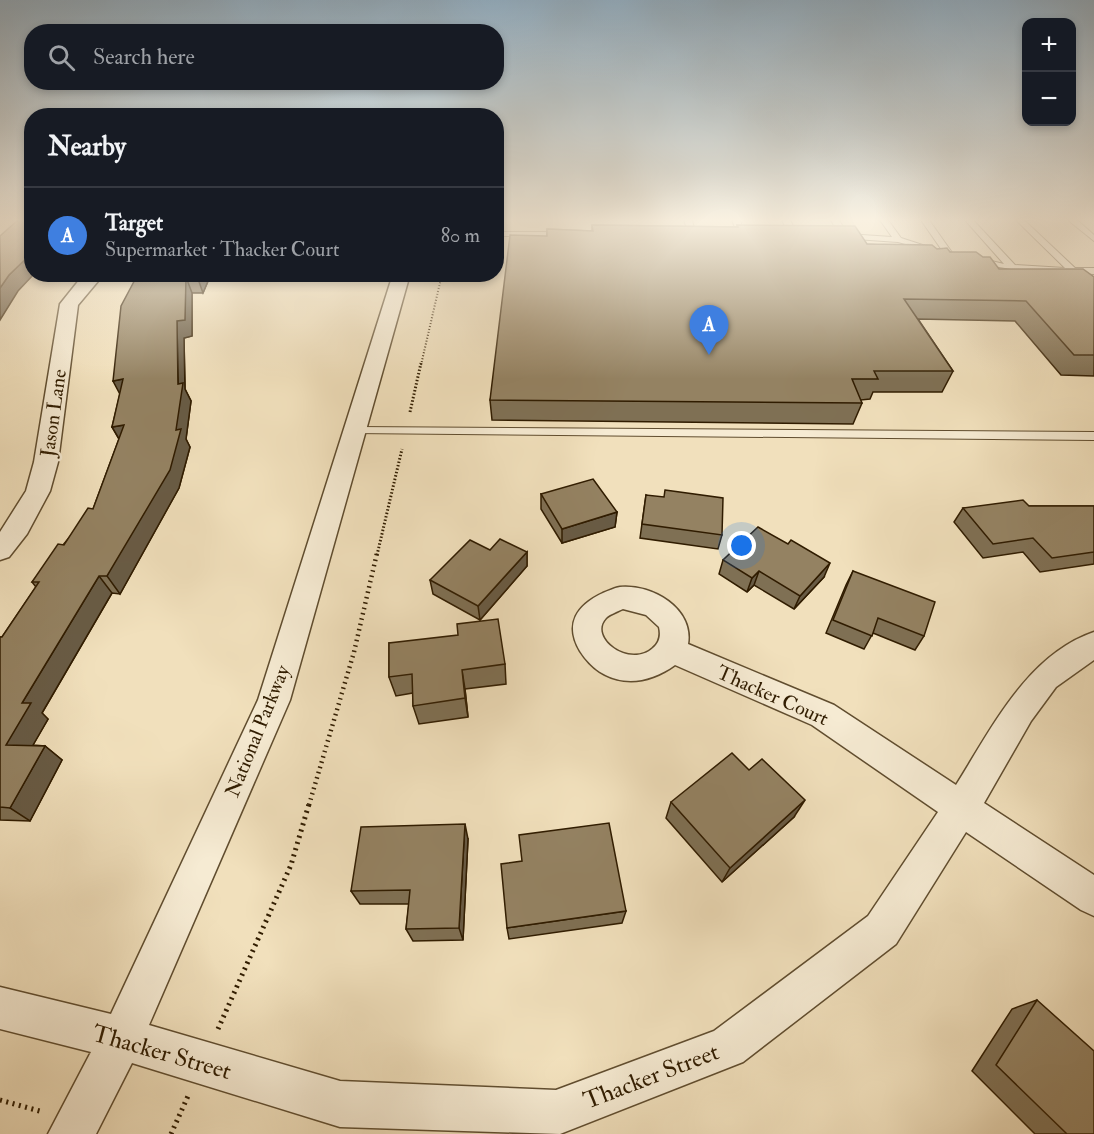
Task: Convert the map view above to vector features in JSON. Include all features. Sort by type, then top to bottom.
[{"type":"street","name":"Jason Lane","points":[[0,550],[18,527],[38,490],[46,462],[69,304],[87,282]]},
{"type":"street","name":"National Parkway","points":[[71,1134],[122,1038],[274,700],[400,282]]},
{"type":"street","name":"Thacker Street","points":[[0,1008],[122,1038],[340,1104],[556,1113],[728,1047],[882,930],[963,807],[1020,711],[1045,678],[1094,644]]},
{"type":"street","name":"Thacker Court","points":[[671,650],[823,715],[1094,897]]},
{"type":"lane","points":[[356,430],[1094,436]]},
{"type":"path","points":[[171,1134],[291,866],[354,652],[440,282]]},
{"type":"building","points":[[0,273],[11,273],[9,275],[0,288]]},
{"type":"building","points":[[505,273],[1088,273],[1094,277],[1094,355],[1074,355],[1026,301],[904,299],[953,371],[874,371],[878,379],[852,379],[862,403],[490,400]]},
{"type":"building","points":[[134,282],[186,282],[185,320],[177,321],[178,384],[183,383],[176,430],[181,429],[170,470],[107,576],[99,576],[22,703],[31,703],[6,745],[45,746],[10,808],[0,807],[0,637],[39,582],[32,582],[58,544],[64,545],[88,508],[93,509],[124,425],[112,427],[123,379],[113,381],[121,306]]},
{"type":"building","points":[[593,479],[617,512],[562,529],[541,494]]},
{"type":"building","points":[[665,490],[723,498],[722,535],[642,524],[646,495],[664,497]]},
{"type":"building","points":[[1023,500],[1029,506],[1094,506],[1094,552],[1052,558],[1033,538],[993,544],[963,508]]},
{"type":"building","points":[[758,527],[788,544],[791,540],[830,563],[800,596],[759,571],[752,578],[723,560]]},
{"type":"building","points":[[500,539],[527,552],[478,606],[430,580],[470,540],[490,550]]},
{"type":"building","points":[[853,571],[935,602],[924,636],[878,618],[872,636],[833,620]]},
{"type":"building","points":[[498,619],[505,664],[462,670],[465,698],[413,706],[412,674],[389,677],[389,643],[458,635],[457,624]]},
{"type":"building","points":[[732,753],[749,770],[762,759],[805,800],[730,868],[671,802]]},
{"type":"building","points":[[609,823],[626,911],[507,928],[501,864],[522,861],[519,835]]},
{"type":"building","points":[[465,824],[459,928],[406,929],[410,890],[351,891],[361,827]]},
{"type":"building","points":[[1037,1000],[1094,1051],[1094,1134],[1067,1134],[996,1065]]},
{"type":"place","name":"Target","points":[[709,355]]}]
